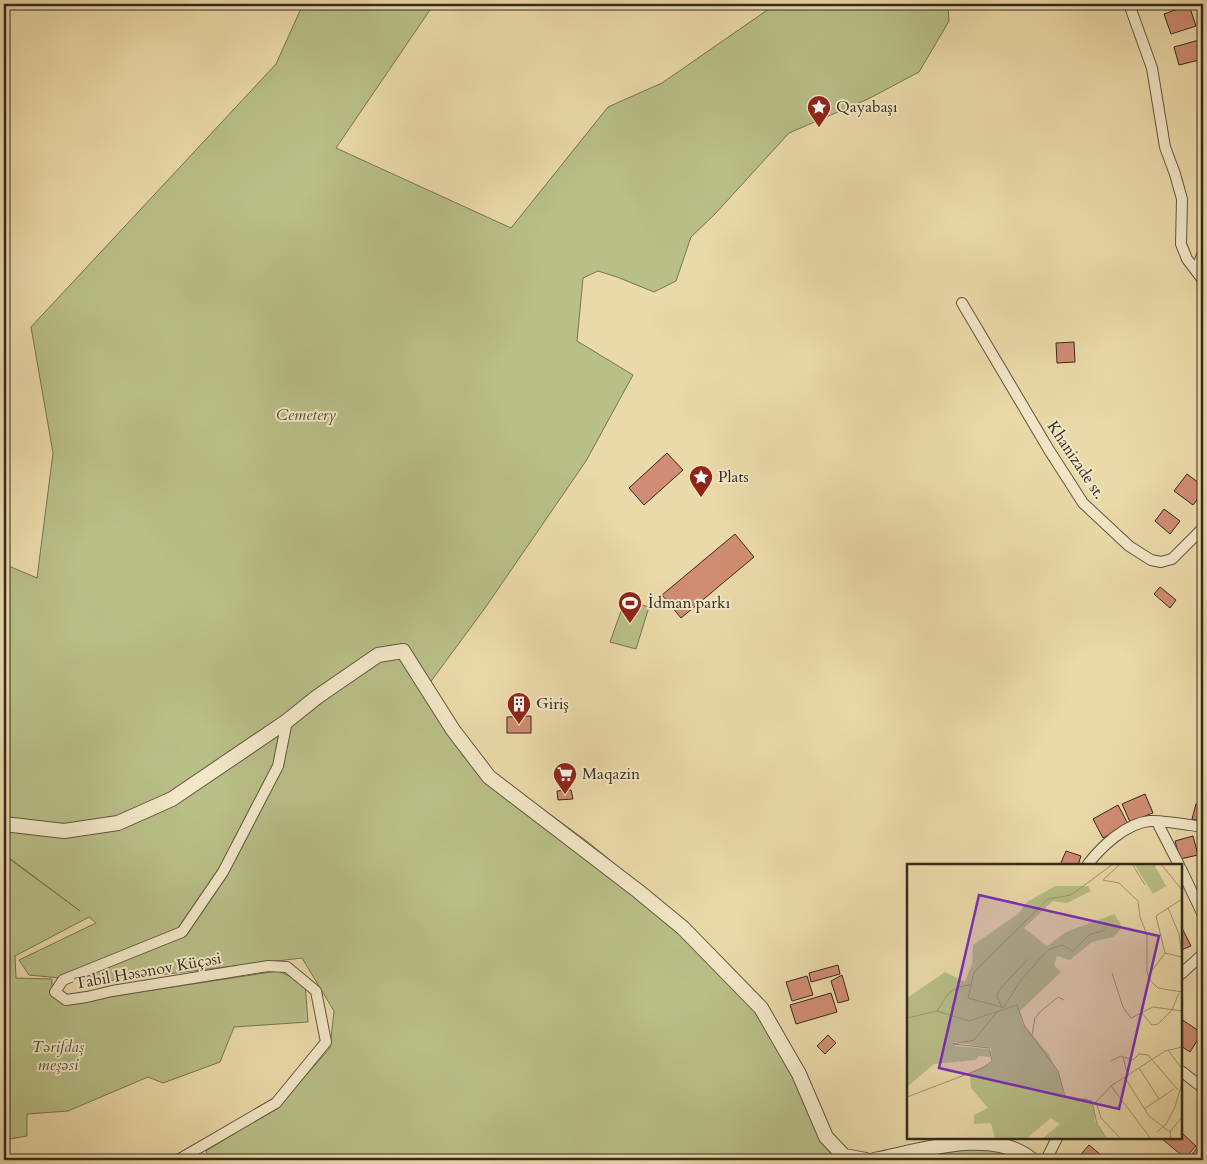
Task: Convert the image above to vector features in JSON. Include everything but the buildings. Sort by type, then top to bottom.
[{"type":"street","points":[[1129,4],[1152,68],[1166,147],[1182,200],[1181,244],[1187,259],[1203,280]]},
{"type":"street","points":[[1196,270],[1203,253]]},
{"type":"street","name":"Khanizade st.","points":[[962,303],[1049,450],[1083,503],[1129,546],[1151,560],[1160,562],[1172,559],[1203,528]]},
{"type":"street","points":[[4,824],[64,831],[118,823],[172,799],[288,721],[317,697],[378,655],[404,651],[453,730],[489,777],[684,928],[761,1008],[799,1074],[826,1136],[844,1156],[866,1160]]},
{"type":"street","name":"Tabil Həsənov Küçəsi","points":[[178,1160],[276,1102],[326,1042],[316,991],[287,967],[268,966],[66,1000],[55,992],[63,980],[182,932],[223,872],[278,766],[288,721]]},
{"type":"street","points":[[1088,864],[1100,849],[1128,829],[1141,823],[1151,820],[1203,827]]},
{"type":"street","points":[[1157,822],[1178,864]]},
{"type":"street","points":[[1182,872],[1203,916]]},
{"type":"street","points":[[1182,973],[1202,957]]},
{"type":"street","points":[[1182,1072],[1203,1088]]},
{"type":"street","points":[[1046,1160],[1056,1139]]},
{"type":"street","points":[[874,1160],[967,1142],[999,1144],[1024,1154],[1032,1160]]},
{"type":"street","points":[[1051,1149],[1057,1160]]},
{"type":"green space","name":"Cemetery","points":[[303,4],[434,4],[336,148],[511,228],[608,107],[662,83],[776,4],[948,4],[949,21],[919,72],[868,99],[789,133],[715,214],[691,237],[676,281],[654,292],[598,271],[583,278],[577,341],[633,375],[586,461],[485,608],[429,684],[461,749],[588,842],[684,921],[776,1029],[842,1160],[208,1160],[206,1151],[278,1107],[330,1048],[334,1011],[302,958],[99,982],[29,975],[19,960],[96,923],[89,917],[15,956],[16,978],[52,979],[52,992],[68,1003],[278,971],[305,983],[308,1022],[234,1027],[220,1062],[163,1083],[148,1077],[68,1111],[27,1114],[27,1136],[4,1140],[4,855],[80,911],[4,854],[4,564],[37,578],[53,453],[31,327],[276,64]]},
{"type":"green space","name":"İdman parkı","points":[[625,600],[649,607],[636,649],[610,642]]},
{"type":"green space","points":[[981,1141],[1024,1160],[882,1160]]},
{"type":"place","name":"Qayabaşı","points":[[819,128]]},
{"type":"place","name":"Plats","points":[[701,498]]},
{"type":"place","name":"İdman parkı","points":[[630,624]]},
{"type":"place","name":"Giriş","points":[[519,725]]},
{"type":"place","name":"Maqazin","points":[[565,795]]},
{"type":"park label","name":"Tərifdaş meşəsi","points":[[58,1056]]}]
